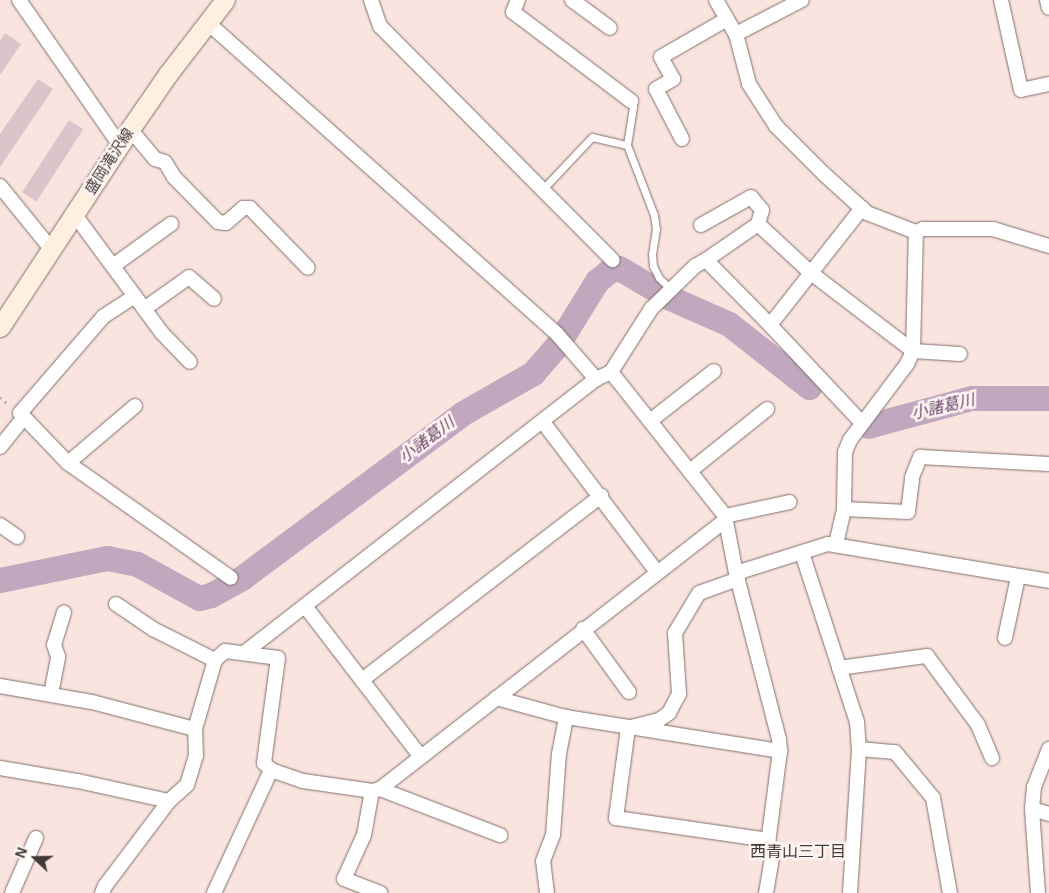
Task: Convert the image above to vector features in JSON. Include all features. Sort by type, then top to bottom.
[{"type":"main road","name":"盛岡滝沢線","points":[[0,327],[125,136],[225,0]]},
{"type":"street","points":[[19,0],[125,136],[155,159],[165,162],[174,176],[218,222],[226,223],[243,208],[250,208],[308,268]]},
{"type":"street","points":[[371,0],[380,26],[612,260]]},
{"type":"street","points":[[518,0],[513,12],[631,101]]},
{"type":"street","points":[[572,0],[610,28]]},
{"type":"street","points":[[716,0],[736,34],[749,84],[776,126],[862,208],[916,232],[933,229],[993,229],[1049,246]]},
{"type":"street","points":[[736,34],[802,0]]},
{"type":"street","points":[[1001,0],[1021,90],[1049,84]]},
{"type":"street","points":[[1047,0],[1049,8]]},
{"type":"street","points":[[682,139],[656,89],[673,79],[661,57],[727,19]]},
{"type":"street","points":[[207,22],[562,339],[596,379]]},
{"type":"street","points":[[0,186],[52,250]]},
{"type":"street","points":[[244,653],[596,379],[611,372],[651,309],[667,291],[695,266],[758,224],[762,210],[751,197],[701,225]]},
{"type":"street","points":[[770,325],[862,208]]},
{"type":"street","points":[[75,215],[162,333],[190,362]]},
{"type":"street","points":[[113,266],[171,224]]},
{"type":"street","points":[[758,224],[811,273],[913,351],[960,354]]},
{"type":"street","points":[[836,544],[844,509],[845,452],[850,440],[907,364],[913,351],[916,232]]},
{"type":"street","points":[[706,260],[862,423]]},
{"type":"street","points":[[144,309],[189,277],[214,299]]},
{"type":"street","points":[[135,296],[103,317],[20,413],[68,463],[230,578]]},
{"type":"street","points":[[650,421],[714,371]]},
{"type":"street","points":[[611,372],[725,518],[737,576],[779,739],[780,751],[768,840],[773,852],[766,893]]},
{"type":"street","points":[[68,463],[135,406]]},
{"type":"street","points":[[690,471],[767,409]]},
{"type":"street","points":[[0,446],[24,417]]},
{"type":"street","points":[[543,422],[657,572]]},
{"type":"street","points":[[844,509],[908,512],[912,476],[920,457],[1049,464]]},
{"type":"street","points":[[362,680],[600,496]]},
{"type":"street","points":[[380,893],[344,879],[364,835],[376,790],[725,518],[790,502]]},
{"type":"street","points":[[0,525],[16,537]]},
{"type":"street","points":[[628,728],[659,720],[669,713],[679,694],[675,633],[698,593],[737,576],[802,553],[828,544],[836,544],[1049,581]]},
{"type":"street","points":[[802,553],[858,722],[859,748],[850,893]]},
{"type":"street","points":[[1005,638],[1018,577]]},
{"type":"street","points":[[116,604],[153,629],[215,660]]},
{"type":"street","points":[[305,606],[420,756]]},
{"type":"street","points":[[51,694],[58,657],[54,645],[64,612]]},
{"type":"street","points":[[582,630],[629,692]]},
{"type":"street","points":[[102,893],[105,886],[169,801],[186,785],[196,756],[194,729],[215,660],[225,651],[278,658],[264,763],[271,770],[303,781],[376,790],[500,835]]},
{"type":"street","points":[[839,668],[927,656],[978,725],[992,758]]},
{"type":"street","points":[[0,686],[51,694],[194,729]]},
{"type":"street","points":[[496,698],[566,717],[780,751]]},
{"type":"street","points":[[547,893],[544,861],[553,835],[559,754],[566,717]]},
{"type":"street","points":[[628,728],[616,818],[768,840]]},
{"type":"street","points":[[859,748],[895,752],[933,798],[950,893]]},
{"type":"street","points":[[1038,893],[1032,809],[1034,787],[1045,764],[1049,749]]},
{"type":"street","points":[[0,768],[78,781],[169,801]]},
{"type":"street","points":[[214,893],[271,770]]},
{"type":"street","points":[[1032,809],[1049,814]]},
{"type":"street","points":[[12,893],[36,838]]},
{"type":"lane","points":[[631,101],[634,106],[627,145],[654,215],[656,229],[653,266],[667,291]]},
{"type":"lane","points":[[542,190],[592,137],[627,145]]},
{"type":"building","points":[[5,33],[21,44],[0,75],[0,41]]},
{"type":"building","points":[[38,79],[53,89],[0,167],[0,134]]},
{"type":"building","points":[[69,120],[83,129],[36,201],[22,192]]},
{"type":"waterway","name":"小諸葛川","points":[[0,580],[107,558],[137,564],[199,598],[211,595],[243,577],[463,413],[533,373],[556,347],[597,281],[609,271],[619,268],[668,297],[729,324],[809,387]]},
{"type":"waterway","name":"小諸葛川","points":[[868,426],[971,398],[1049,398]]},
{"type":"district","name":"西青山三丁目","points":[[798,852]]}]
